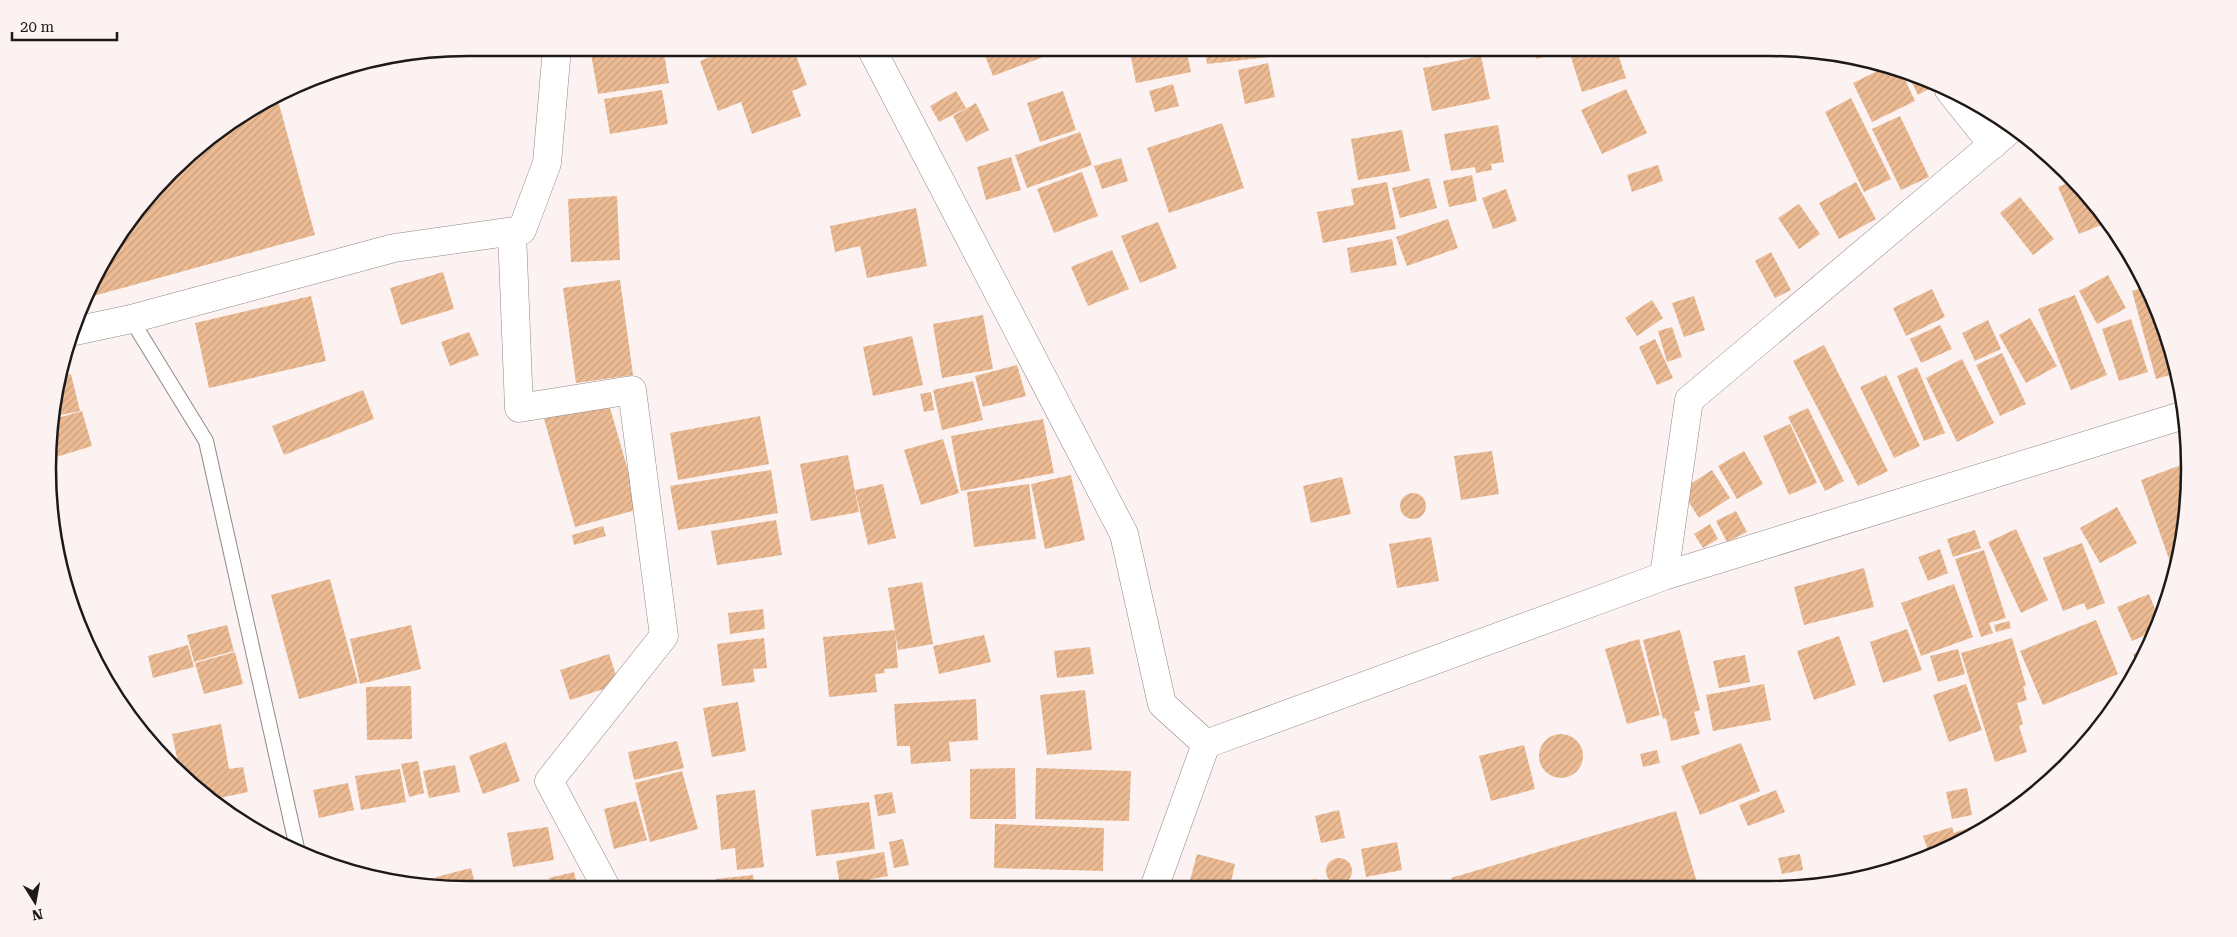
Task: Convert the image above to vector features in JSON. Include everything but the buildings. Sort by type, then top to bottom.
[{"type":"street","points":[[80,330],[131,319],[394,248],[522,230],[547,163],[556,56]]},
{"type":"street","points":[[875,56],[1124,534],[1162,704],[1206,744]]},
{"type":"street","points":[[1664,576],[1689,400],[2003,136],[1972,109]]},
{"type":"street","points":[[512,232],[519,408],[632,390],[664,636],[549,781],[603,881]]},
{"type":"street","points":[[1206,744],[1664,576],[2177,417]]},
{"type":"street","points":[[1157,881],[1206,744]]},
{"type":"lane","points":[[131,319],[206,441],[296,842]]}]
